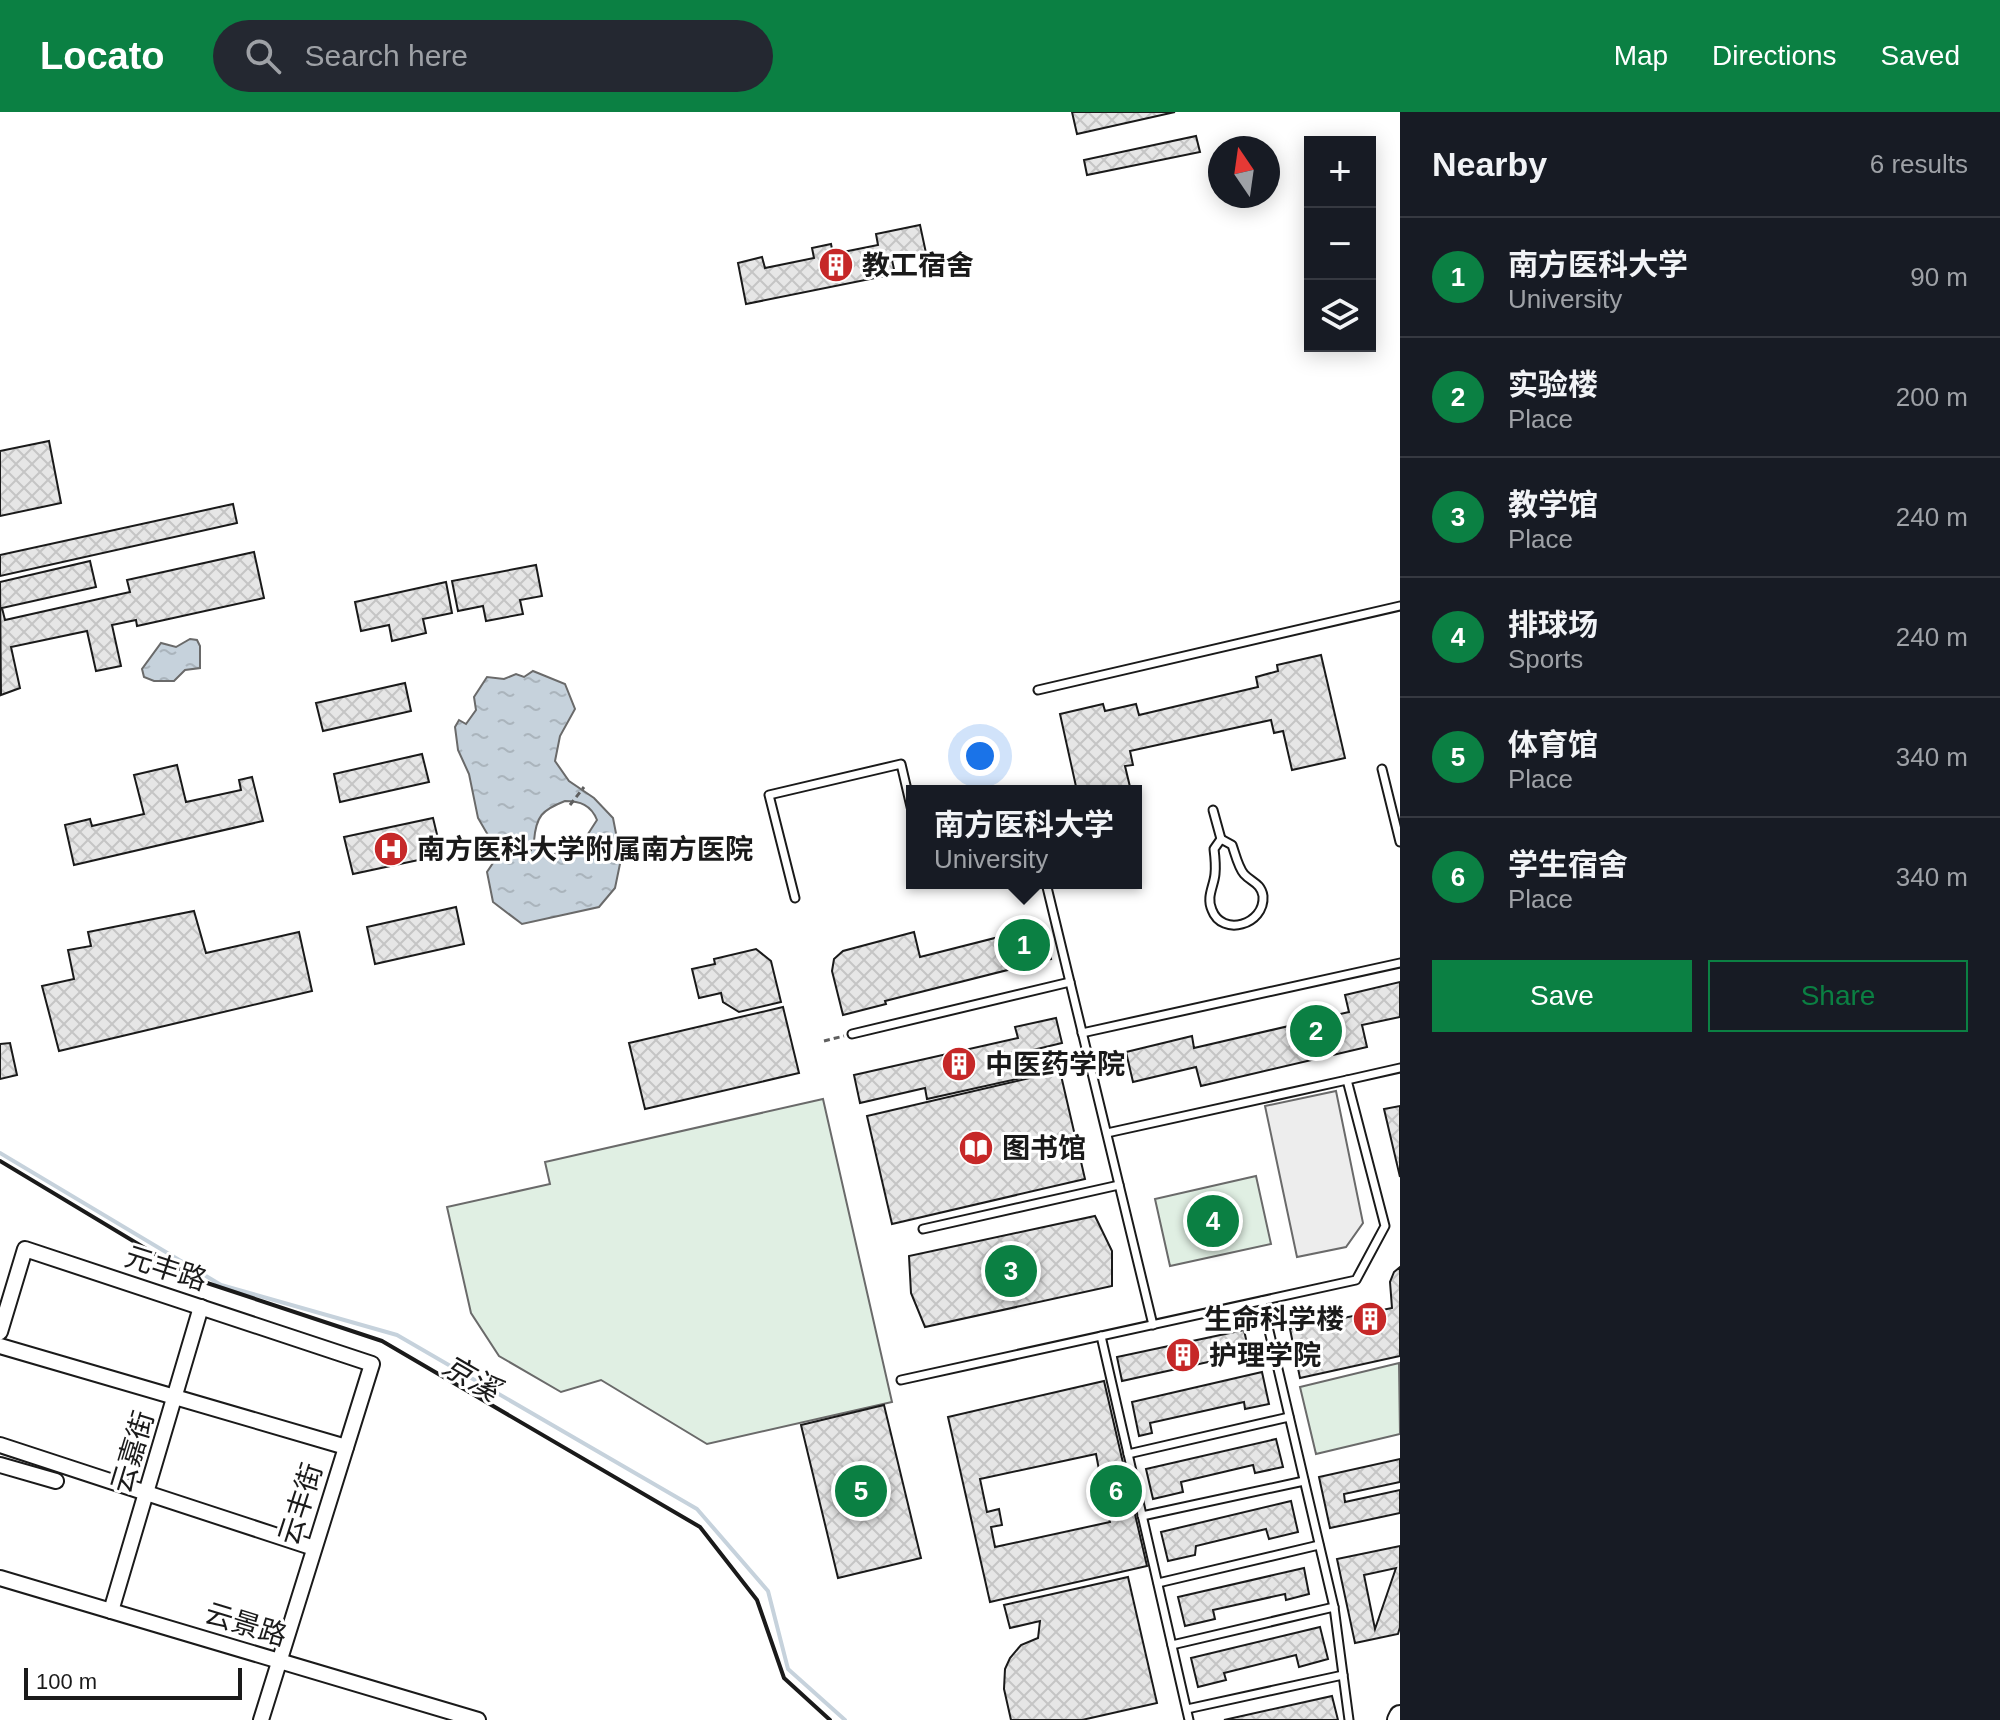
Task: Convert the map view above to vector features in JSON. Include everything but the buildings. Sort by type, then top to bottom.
[{"type":"street","name":"元丰路","points":[[0,1332],[25,1249],[372,1364]]},
{"type":"street","name":"云嘉街","points":[[111,1611],[201,1307]]},
{"type":"street","points":[[0,1346],[346,1447]]},
{"type":"street","name":"云丰街","points":[[261,1720],[372,1364]]},
{"type":"street","points":[[0,1445],[314,1548]]},
{"type":"street","points":[[0,1465],[56,1481]]},
{"type":"street","name":"云景路","points":[[0,1578],[478,1720]]},
{"type":"lane","points":[[1038,690],[1400,606]]},
{"type":"lane","points":[[795,898],[769,795],[901,764],[906,785]]},
{"type":"lane","points":[[1382,769],[1400,842]]},
{"type":"lane","points":[[1213,810],[1221,839],[1232,845],[1243,873],[1256,882],[1263,896],[1260,911],[1250,922],[1231,926],[1216,917],[1210,908],[1210,892],[1216,869],[1214,849],[1221,839]]},
{"type":"lane","points":[[1047,889],[1153,1325]]},
{"type":"lane","points":[[1082,1033],[1400,963]]},
{"type":"lane","points":[[852,1034],[1070,982]]},
{"type":"lane","points":[[1107,1133],[1400,1068]]},
{"type":"lane","points":[[901,1380],[1356,1280],[1385,1226],[1347,1080]]},
{"type":"lane","points":[[923,1229],[1119,1185]]},
{"type":"lane","points":[[1262,1301],[1334,1607],[1349,1720]]},
{"type":"lane","points":[[1101,1336],[1189,1720]]},
{"type":"lane","points":[[1128,1454],[1289,1417]]},
{"type":"lane","points":[[1142,1516],[1304,1481]]},
{"type":"lane","points":[[1158,1583],[1319,1545]]},
{"type":"lane","points":[[1172,1645],[1334,1607]]},
{"type":"lane","points":[[1187,1709],[1343,1675]]},
{"type":"path","points":[[570,805],[584,787]]},
{"type":"path","points":[[488,849],[520,856],[543,843]]},
{"type":"path","points":[[824,1041],[852,1034]]},
{"type":"green space","points":[[823,1099],[892,1402],[707,1444],[601,1380],[561,1392],[499,1356],[471,1313],[447,1207],[550,1184],[545,1162]]},
{"type":"green space","points":[[1256,1176],[1271,1244],[1170,1266],[1155,1199]]},
{"type":"green space","points":[[1399,1363],[1400,1434],[1316,1454],[1300,1387]]},
{"type":"shaded area","points":[[1336,1091],[1363,1223],[1346,1247],[1297,1257],[1265,1106]]},
{"type":"water","points":[[190,639],[197,640],[200,646],[200,668],[185,670],[174,681],[154,681],[144,677],[142,669],[161,643],[176,647]]},
{"type":"water","points":[[533,671],[565,684],[575,709],[560,736],[555,761],[569,781],[594,798],[613,818],[621,859],[615,888],[599,907],[522,924],[493,902],[487,872],[499,854],[478,818],[469,774],[458,750],[455,727],[459,720],[466,724],[476,710],[474,697],[487,677],[504,679],[516,674],[524,677]],"holes":[[[565,801],[588,807],[597,820],[586,837],[571,840],[560,853],[548,855],[534,841],[536,825],[542,815]]]},
{"type":"waterway","name":"京溪","points":[[0,1153],[221,1285],[397,1335],[697,1509],[768,1591],[788,1669],[845,1720]]},
{"type":"wall","points":[[0,1161],[198,1280],[382,1341],[700,1527],[757,1600],[784,1678],[830,1720]]},
{"type":"place","name":"教工宿舍","points":[[836,265]]},
{"type":"place","name":"南方医科大学附属南方医院","points":[[391,849]]},
{"type":"place","name":"南方医科大学","points":[[1024,945]]},
{"type":"place","name":"实验楼","points":[[1316,1031]]},
{"type":"place","name":"中医药学院","points":[[959,1064]]},
{"type":"place","name":"图书馆","points":[[976,1148]]},
{"type":"place","name":"排球场","points":[[1213,1221]]},
{"type":"place","name":"教学馆","points":[[1011,1271]]},
{"type":"place","name":"生命科学楼","points":[[1370,1319]]},
{"type":"place","name":"护理学院","points":[[1183,1355]]},
{"type":"place","name":"体育馆","points":[[861,1491]]},
{"type":"place","name":"学生宿舍","points":[[1116,1491]]}]
